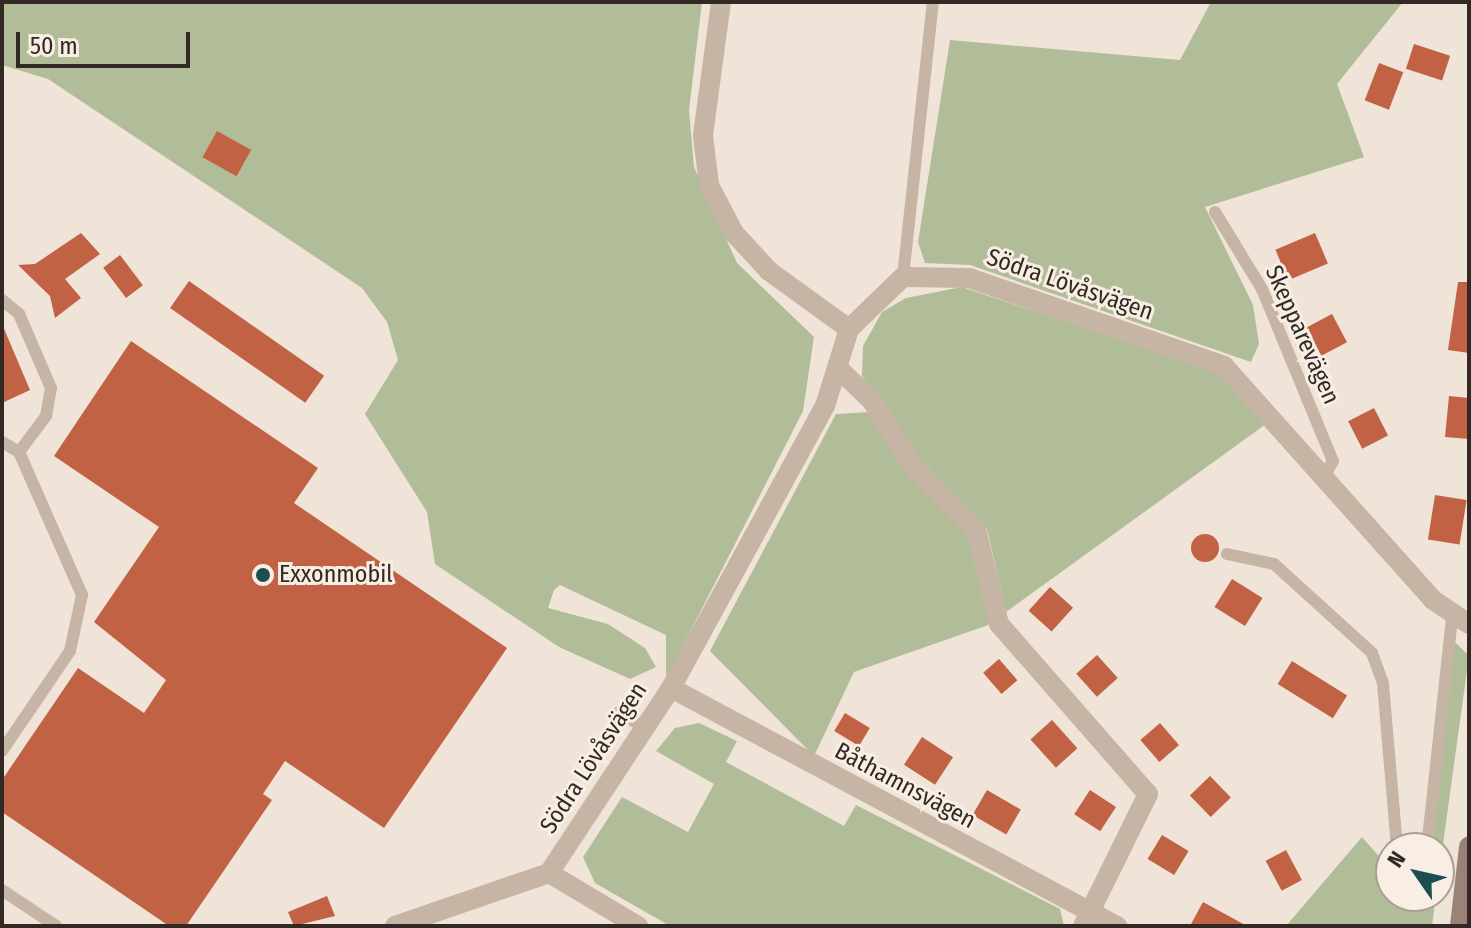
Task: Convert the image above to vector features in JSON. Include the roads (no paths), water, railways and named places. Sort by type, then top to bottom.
[{"type":"main road","points":[[1460,926],[1469,847]]},
{"type":"street","points":[[721,2],[703,136],[709,185],[734,233],[769,271],[849,329],[903,277]]},
{"type":"street","name":"Södra Lövåsvägen","points":[[903,277],[969,278],[1224,366],[1323,478],[1461,620]]},
{"type":"street","name":"Södra Lövåsvägen","points":[[549,873],[671,688],[841,371],[849,329]]},
{"type":"street","points":[[841,371],[872,401],[914,468],[977,533],[999,624],[1148,794],[1087,919]]},
{"type":"street","name":"Båthamnsvägen","points":[[671,688],[1087,919],[1117,926]]},
{"type":"street","points":[[395,926],[549,873],[638,926]]},
{"type":"lane","points":[[903,277],[933,2]]},
{"type":"lane","name":"Skepparevägen","points":[[1215,212],[1262,289],[1333,461],[1323,478]]},
{"type":"lane","points":[[2,300],[19,314],[51,388],[46,416],[19,452]]},
{"type":"lane","points":[[2,442],[19,452],[80,585],[82,606],[70,651],[2,751]]},
{"type":"lane","points":[[1227,554],[1274,564],[1372,653],[1383,684],[1396,832]]},
{"type":"lane","points":[[1429,832],[1461,620]]},
{"type":"lane","points":[[619,712],[645,728]]},
{"type":"lane","points":[[2,890],[56,926]]},
{"type":"place","name":"Exxonmobil","points":[[263,575]]}]
